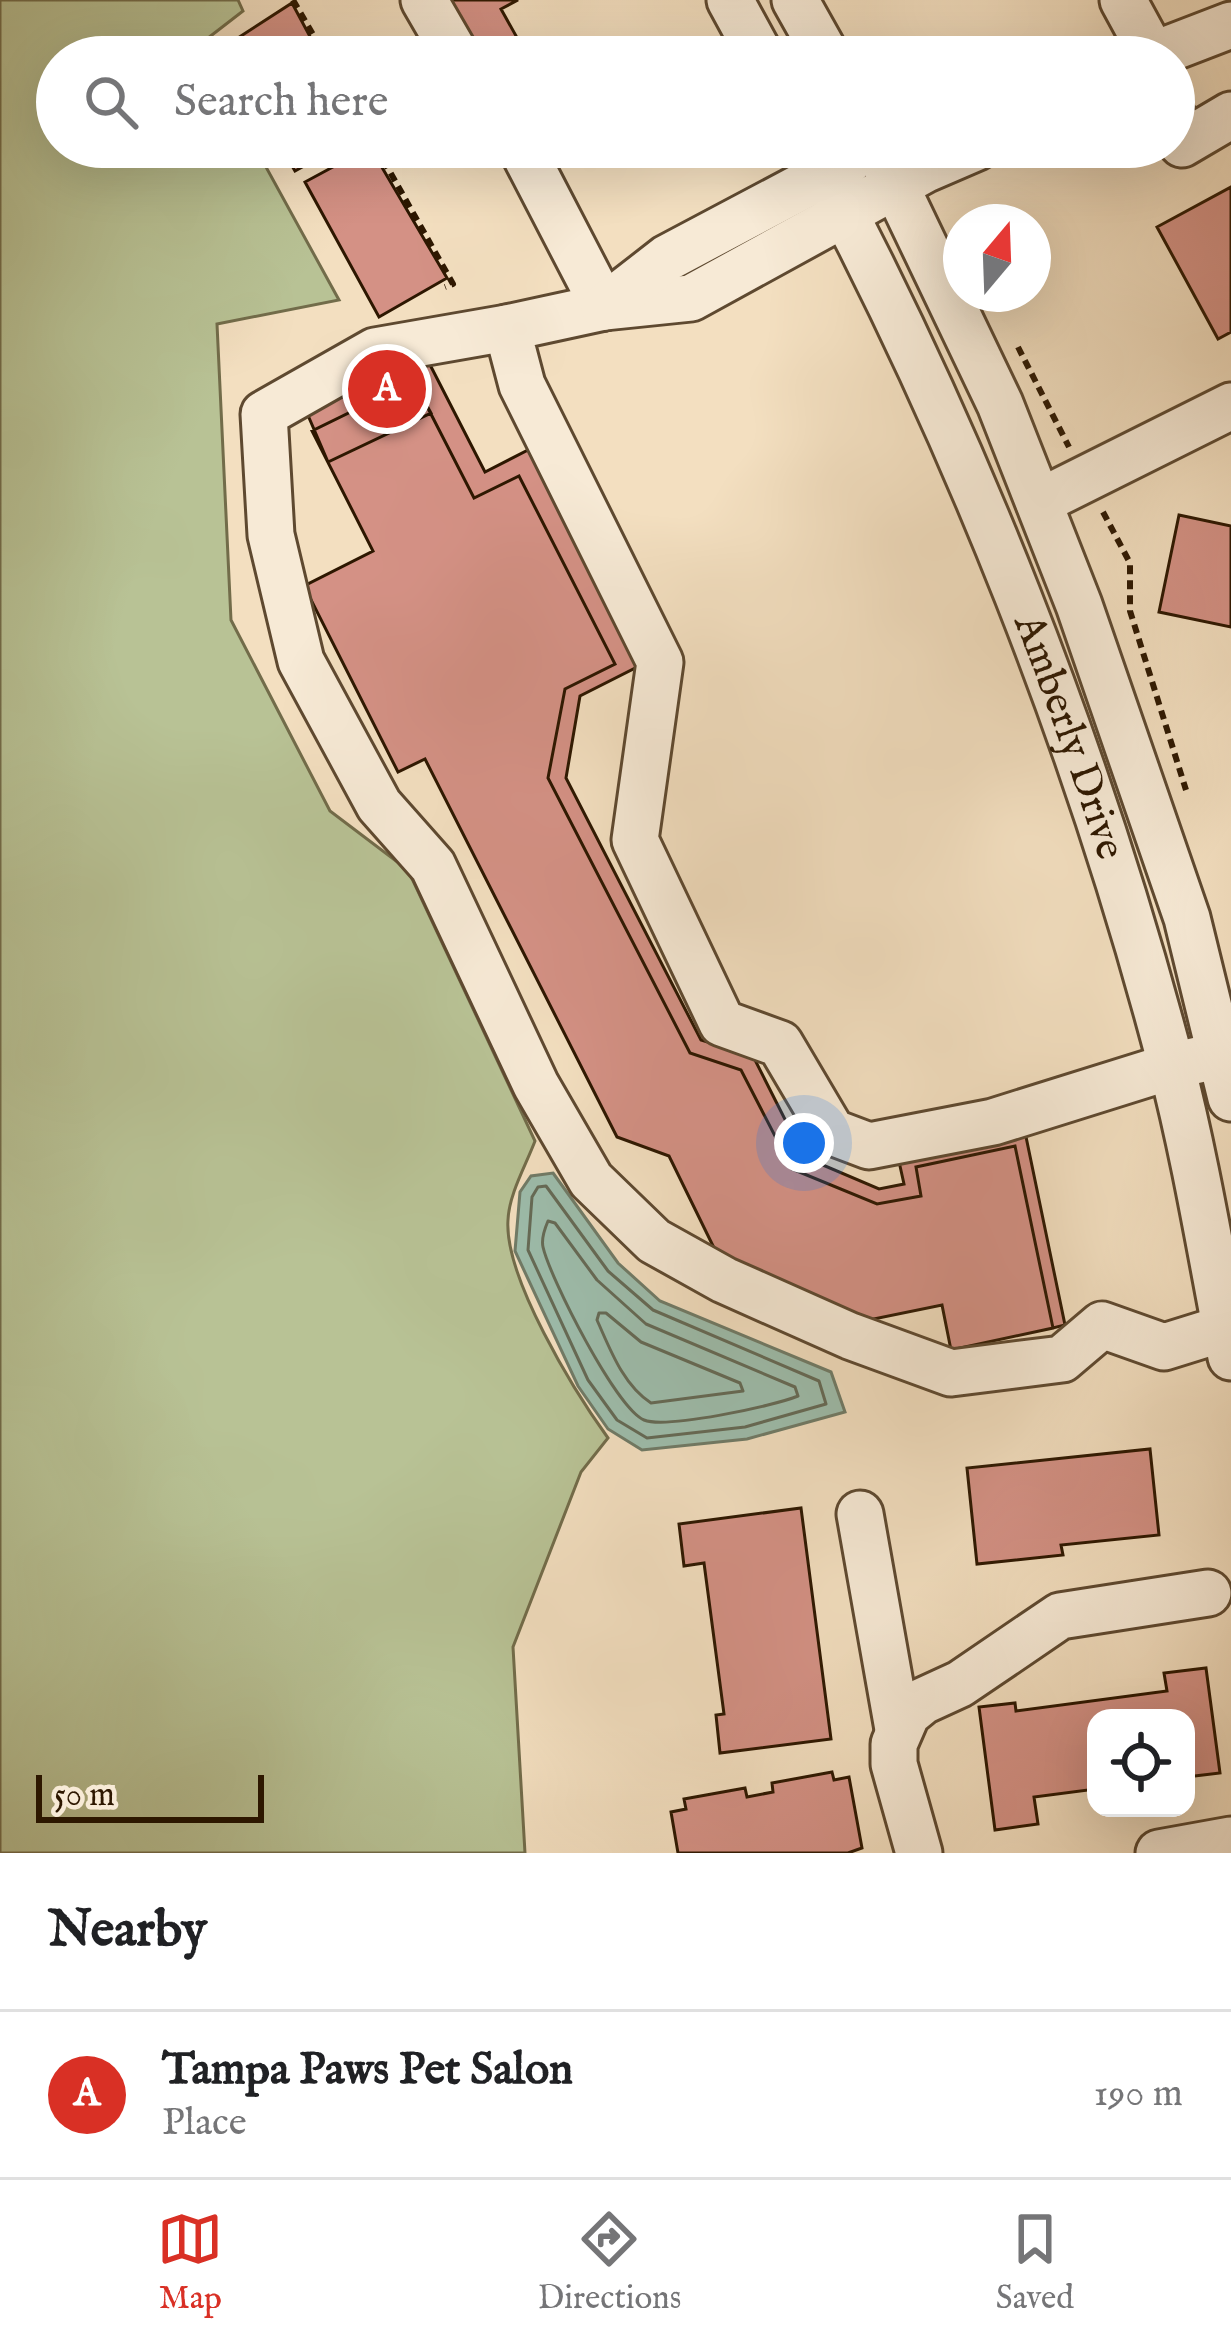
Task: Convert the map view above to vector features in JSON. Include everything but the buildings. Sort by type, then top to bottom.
[{"type":"street","points":[[424,0],[445,36]]},
{"type":"street","points":[[730,0],[750,36]]},
{"type":"street","points":[[795,0],[815,36]]},
{"type":"street","points":[[1123,0],[1139,36]]},
{"type":"street","points":[[1195,39],[1231,25]]},
{"type":"street","points":[[1195,136],[1231,115]]},
{"type":"street","points":[[532,168],[604,307]]},
{"type":"street","points":[[858,168],[826,178],[667,258],[604,307],[375,351],[264,414],[272,536],[301,661],[379,806],[433,866],[536,1085],[591,1180],[655,1241],[724,1280],[850,1336],[951,1373],[1063,1358],[1102,1325],[1164,1347],[1228,1343]]},
{"type":"street","name":"Amberly Drive","points":[[887,168],[1000,404],[1079,605],[1187,918],[1226,1069]]},
{"type":"street","name":"Amberly Drive","points":[[826,178],[950,438],[1032,634],[1108,850],[1172,1066],[1228,1343]]},
{"type":"street","points":[[507,328],[522,385],[660,662],[635,840],[722,1022],[780,1044],[832,1132],[869,1146],[993,1122],[1172,1066],[1226,1069]]},
{"type":"street","points":[[1039,502],[1231,406]]},
{"type":"street","points":[[860,1514],[898,1729],[894,1763],[920,1853]]},
{"type":"street","points":[[898,1729],[923,1701],[960,1684],[1060,1616],[1208,1593]]},
{"type":"street","points":[[1159,1853],[1231,1840]]},
{"type":"path","points":[[293,0],[314,36]]},
{"type":"path","points":[[388,168],[453,284],[445,287]]},
{"type":"path","points":[[1012,335],[1130,563],[1130,611],[1191,807]]},
{"type":"shaded area","points":[[0,0],[238,0],[243,11],[211,36],[36,36],[36,168],[267,168],[339,300],[217,324],[231,620],[330,811],[408,870],[535,1141],[511,1200],[510,1244],[544,1333],[608,1438],[581,1472],[513,1647],[525,1853],[0,1853]]},
{"type":"water","points":[[553,1173],[618,1263],[660,1301],[831,1372],[845,1412],[747,1439],[642,1450],[608,1429],[578,1386],[515,1251],[520,1192],[531,1176]]},
{"type":"place","name":"Tampa Paws Pet Salon","points":[[387,389]]}]
